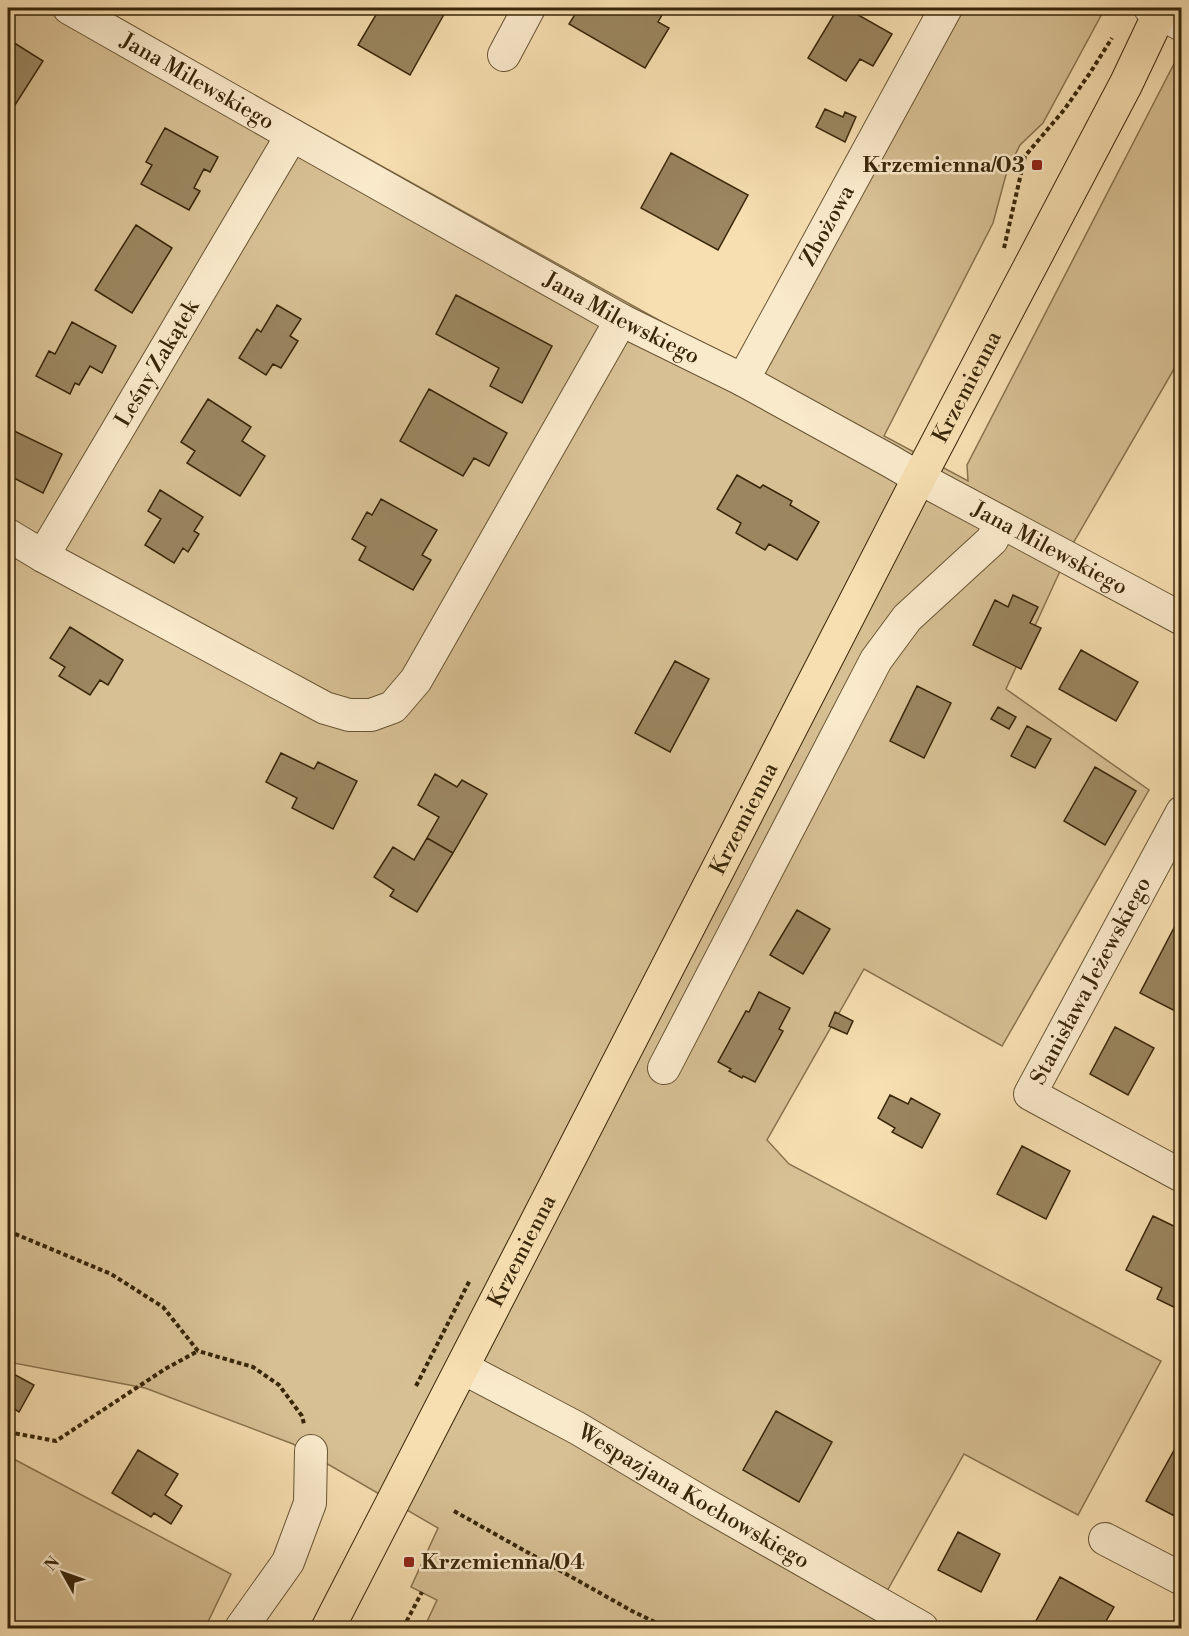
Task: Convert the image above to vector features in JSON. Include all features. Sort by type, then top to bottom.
[{"type":"main road","name":"Krzemienna","points":[[328,1629],[919,478],[1163,13]]},
{"type":"street","name":"Jana Milewskiego","points":[[69,8],[621,320],[743,380],[919,478],[1182,619]]},
{"type":"street","points":[[504,55],[529,8]]},
{"type":"street","name":"Zbożowa","points":[[743,380],[946,8]]},
{"type":"street","name":"Leśny Zakątek","points":[[43,556],[292,135]]},
{"type":"street","points":[[8,535],[325,708],[349,716],[370,715],[393,707],[416,680],[621,320]]},
{"type":"street","points":[[664,1068],[876,660],[907,618],[992,540],[1001,522]]},
{"type":"street","name":"Stanisława Jeżewskiego","points":[[1182,812],[1030,1094],[1182,1176]]},
{"type":"street","name":"Wespazjana Kochowskiego","points":[[463,1368],[577,1428],[922,1629]]},
{"type":"street","points":[[241,1629],[288,1562],[310,1503],[311,1451]]},
{"type":"street","points":[[1105,1539],[1182,1579]]},
{"type":"path","points":[[1004,249],[1025,156],[1064,110],[1114,35]]},
{"type":"path","points":[[8,1231],[111,1274],[163,1307],[198,1352],[253,1367],[279,1385],[302,1416],[311,1451]]},
{"type":"path","points":[[8,1432],[56,1441],[165,1369],[198,1352]]},
{"type":"path","points":[[454,1511],[667,1629]]},
{"type":"path","points":[[403,1629],[422,1592]]},
{"type":"shaded area","points":[[8,8],[102,8],[232,83],[754,373],[961,8],[1103,8],[1104,10],[1043,123],[1020,145],[1007,171],[993,223],[884,436],[968,481],[967,465],[1178,56],[1181,58],[1181,357],[1072,545],[1006,689],[1149,790],[1002,1046],[864,969],[767,1140],[789,1164],[1161,1361],[1078,1515],[964,1454],[882,1600],[895,1628],[424,1628],[437,1600],[411,1587],[438,1528],[293,1444],[145,1388],[8,1362]]},
{"type":"shaded area","points":[[8,1456],[231,1574],[205,1628],[8,1628]]},
{"type":"building","points":[[380,8],[447,9],[410,75],[358,45]]},
{"type":"building","points":[[579,8],[666,8],[658,22],[669,28],[645,68],[569,24]]},
{"type":"building","points":[[838,8],[846,8],[892,34],[873,66],[860,59],[846,81],[808,58]]},
{"type":"building","points":[[8,39],[43,61],[8,116]]},
{"type":"building","points":[[825,109],[843,117],[845,112],[856,117],[845,142],[816,127]]},
{"type":"building","points":[[165,128],[218,157],[210,172],[204,169],[194,188],[200,191],[189,210],[141,184],[152,165],[146,162]]},
{"type":"building","points":[[671,153],[748,195],[718,250],[641,208]]},
{"type":"building","points":[[136,225],[172,248],[132,313],[95,290]]},
{"type":"building","points":[[456,295],[552,346],[522,403],[490,386],[499,368],[436,334]]},
{"type":"building","points":[[277,305],[301,319],[290,336],[298,341],[281,368],[273,364],[266,375],[239,358],[257,329],[261,332]]},
{"type":"building","points":[[72,322],[116,346],[102,373],[90,366],[79,385],[75,383],[70,394],[36,376],[49,351],[55,354]]},
{"type":"building","points":[[429,389],[507,433],[489,466],[474,458],[463,476],[400,441]]},
{"type":"building","points":[[208,399],[251,427],[242,441],[265,456],[240,496],[187,463],[195,451],[181,442]]},
{"type":"building","points":[[10,429],[62,454],[43,493],[8,475]]},
{"type":"building","points":[[737,475],[760,488],[763,485],[792,501],[790,505],[819,522],[797,560],[769,544],[765,550],[736,533],[741,523],[717,509]]},
{"type":"building","points":[[160,490],[203,517],[194,531],[199,534],[188,552],[183,548],[174,563],[145,545],[161,519],[148,511]]},
{"type":"building","points":[[381,499],[437,530],[422,555],[431,560],[413,590],[359,560],[366,547],[352,539],[367,512],[372,515]]},
{"type":"building","points":[[1013,595],[1038,607],[1030,623],[1041,628],[1021,669],[973,645],[995,600],[1008,607]]},
{"type":"building","points":[[70,627],[123,660],[108,685],[100,680],[90,695],[59,676],[65,667],[50,658]]},
{"type":"building","points":[[1081,650],[1138,682],[1116,721],[1059,689]]},
{"type":"building","points":[[675,661],[709,679],[670,752],[635,733]]},
{"type":"building","points":[[917,686],[951,703],[924,758],[890,741]]},
{"type":"building","points":[[998,707],[1016,717],[1009,729],[991,719]]},
{"type":"building","points":[[1027,726],[1051,739],[1035,768],[1011,756]]},
{"type":"building","points":[[281,753],[314,769],[318,762],[357,781],[333,829],[292,808],[297,798],[266,782]]},
{"type":"building","points":[[1095,767],[1136,791],[1105,845],[1064,821]]},
{"type":"building","points":[[435,774],[457,787],[462,780],[487,794],[453,853],[427,838],[439,817],[418,805]]},
{"type":"building","points":[[427,838],[453,853],[417,912],[390,896],[394,890],[374,877],[393,847],[414,860]]},
{"type":"building","points":[[797,910],[830,929],[803,974],[770,955]]},
{"type":"building","points":[[1176,924],[1182,927],[1182,1007],[1179,1013],[1140,993]]},
{"type":"building","points":[[759,992],[790,1008],[779,1029],[783,1031],[755,1082],[729,1071],[731,1069],[718,1062]]},
{"type":"building","points":[[835,1012],[853,1021],[847,1034],[829,1026]]},
{"type":"building","points":[[1115,1027],[1154,1048],[1128,1095],[1090,1074]]},
{"type":"building","points":[[1182,1054],[1182,1067],[1176,1064]]},
{"type":"building","points":[[890,1095],[908,1104],[911,1098],[940,1114],[922,1148],[892,1132],[895,1128],[878,1118]]},
{"type":"building","points":[[1022,1146],[1070,1171],[1046,1219],[997,1194]]},
{"type":"building","points":[[1153,1216],[1182,1230],[1182,1311],[1157,1299],[1162,1288],[1126,1270]]},
{"type":"building","points":[[8,1371],[34,1385],[19,1412],[8,1405]]},
{"type":"building","points":[[776,1411],[832,1442],[799,1502],[743,1470]]},
{"type":"building","points":[[1182,1436],[1182,1520],[1146,1501]]},
{"type":"building","points":[[138,1450],[178,1474],[165,1495],[182,1506],[171,1524],[154,1513],[151,1517],[112,1493]]},
{"type":"building","points":[[958,1532],[1000,1554],[981,1592],[938,1570]]},
{"type":"building","points":[[1060,1577],[1114,1607],[1102,1628],[1032,1628]]},
{"type":"place","name":"Krzemienna/03","points":[[1037,165]]},
{"type":"place","name":"Krzemienna/04","points":[[409,1562]]}]
